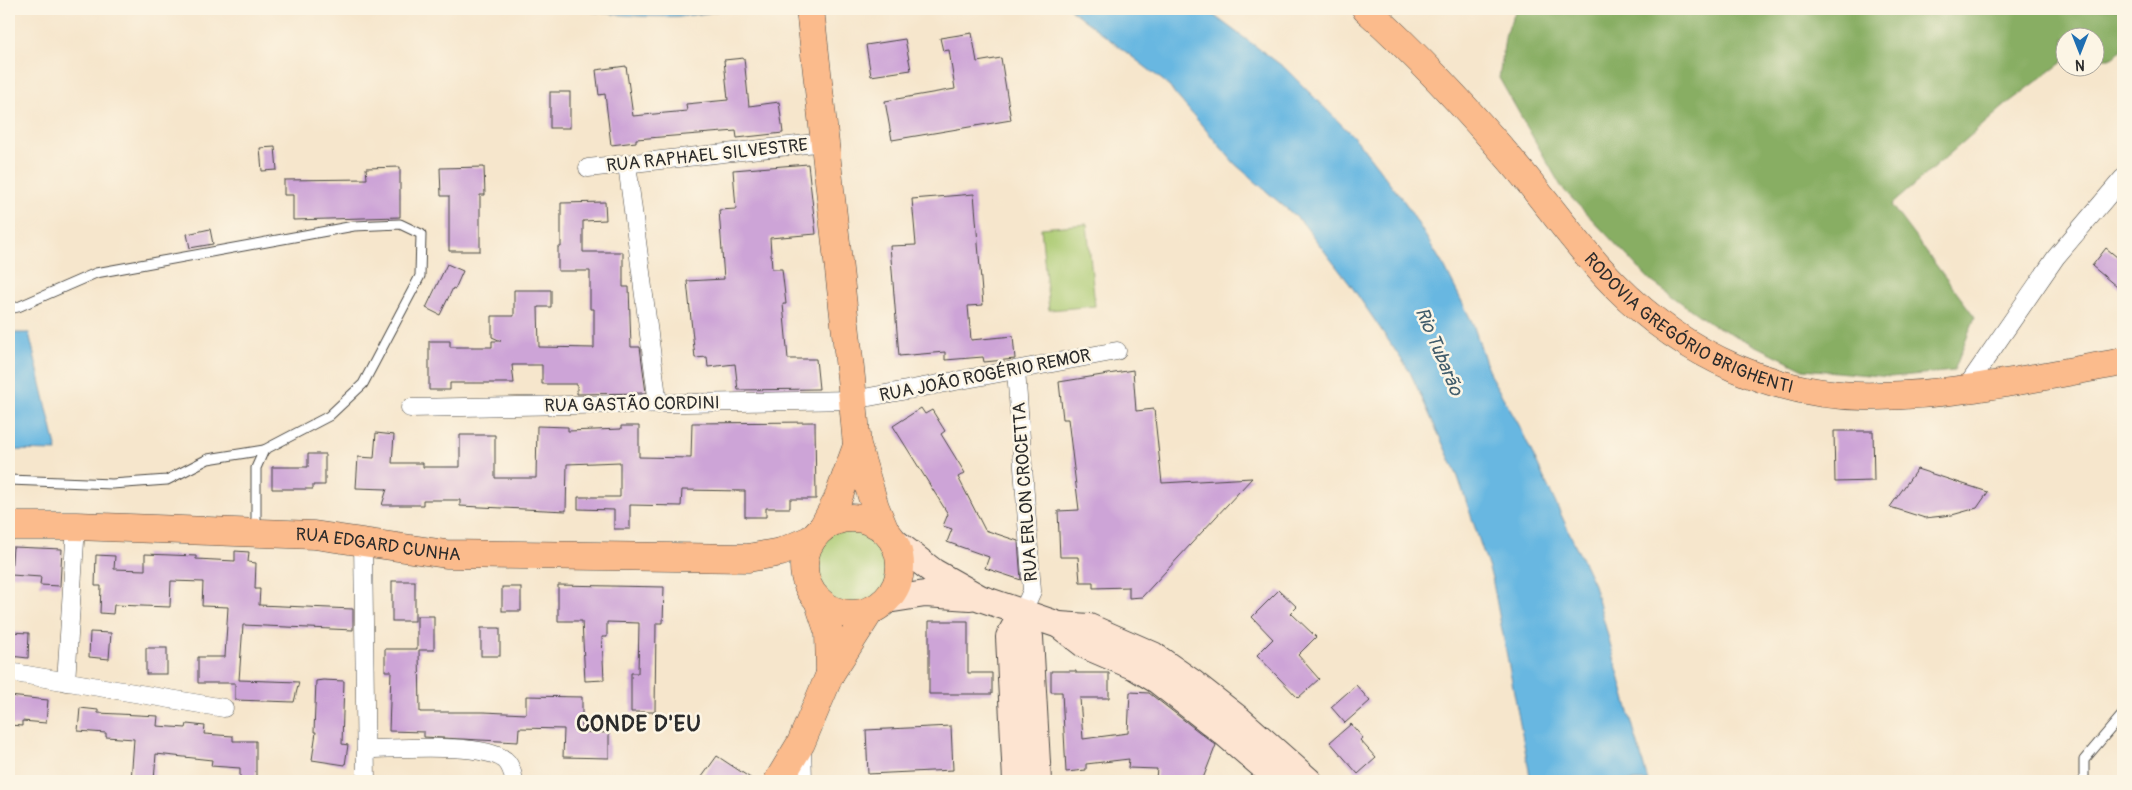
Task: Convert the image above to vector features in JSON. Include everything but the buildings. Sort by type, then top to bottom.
[{"type":"main road","points":[[778,781],[802,743],[830,674],[878,606],[896,587],[901,572],[900,556],[872,499],[857,446],[810,9]]},
{"type":"main road","name":"RODOVIA GREGÓRIO BRIGHENTI","points":[[1366,9],[1426,64],[1462,103],[1591,259],[1615,285],[1642,309],[1692,345],[1744,372],[1773,383],[1812,391],[1876,396],[1965,388],[2123,362]]},
{"type":"main road","points":[[830,674],[829,633],[805,578],[804,564],[806,551],[837,501],[857,446]]},
{"type":"main road","points":[[818,533],[838,520],[855,518],[872,522],[934,572],[980,598],[1059,625],[1090,627],[1141,649],[1164,662],[1187,691],[1290,777]]},
{"type":"main road","name":"RUA EDGARD CUNHA","points":[[9,526],[76,526],[314,535],[446,554],[748,558],[780,552],[818,533]]},
{"type":"main road","name":"RUA EDGARD CUNHA","points":[[748,558],[780,569],[796,579],[814,595]]},
{"type":"main road","points":[[814,595],[829,609],[842,614],[856,614],[878,606],[925,594],[980,598]]},
{"type":"main road","points":[[1016,781],[1008,637],[1022,613]]},
{"type":"main road","points":[[1022,613],[1030,638],[1038,781]]},
{"type":"street","name":"RUA RAPHAEL SILVESTRE","points":[[588,168],[825,142]]},
{"type":"street","points":[[627,164],[658,404]]},
{"type":"street","points":[[1965,388],[2056,257],[2123,178]]},
{"type":"street","name":"RUA JOÃO ROGÉRIO REMOR","points":[[853,400],[1117,351]]},
{"type":"street","name":"RUA ERLON CROCETTA","points":[[1016,370],[1032,591],[1022,613]]},
{"type":"street","name":"RUA GASTÃO CORDINI","points":[[410,408],[853,400]]},
{"type":"street","points":[[66,682],[76,526]]},
{"type":"street","points":[[363,542],[366,781]]},
{"type":"street","points":[[9,672],[224,708]]},
{"type":"street","points":[[802,743],[803,781]]},
{"type":"street","points":[[366,749],[473,750],[493,754],[506,761],[514,781]]},
{"type":"lane","points":[[9,309],[18,307],[96,273],[345,228],[400,224],[421,234],[420,276],[363,384],[329,416],[264,450],[208,459],[167,480],[112,484],[9,480]]},
{"type":"lane","points":[[256,533],[256,468],[264,450]]},
{"type":"lane","points":[[2084,781],[2084,760],[2123,714]]},
{"type":"green space","points":[[1517,9],[2123,9],[2123,49],[2112,58],[2104,58],[2104,28],[2054,28],[2054,68],[2008,103],[1891,205],[1975,317],[1954,371],[1890,377],[1804,369],[1711,324],[1651,281],[1562,188],[1499,78],[1506,32]]},
{"type":"green space","points":[[1087,224],[1095,306],[1049,310],[1041,228]]},
{"type":"green space","points":[[845,526],[861,526],[882,537],[893,558],[893,574],[882,595],[861,606],[845,606],[831,600],[819,588],[813,574],[813,558],[819,544],[831,532]]},
{"type":"water","points":[[572,9],[726,9],[669,17],[630,16]]},
{"type":"water","name":"Rio Tubarão","points":[[1070,9],[1205,9],[1285,68],[1356,139],[1406,204],[1445,268],[1473,324],[1490,375],[1519,425],[1594,585],[1648,781],[1531,781],[1492,578],[1458,477],[1410,372],[1352,287],[1302,222],[1235,164],[1165,82]]},
{"type":"water","points":[[9,333],[29,333],[57,451],[9,450]]},
{"type":"district","name":"CONDE D'EU","points":[[639,723]]}]
